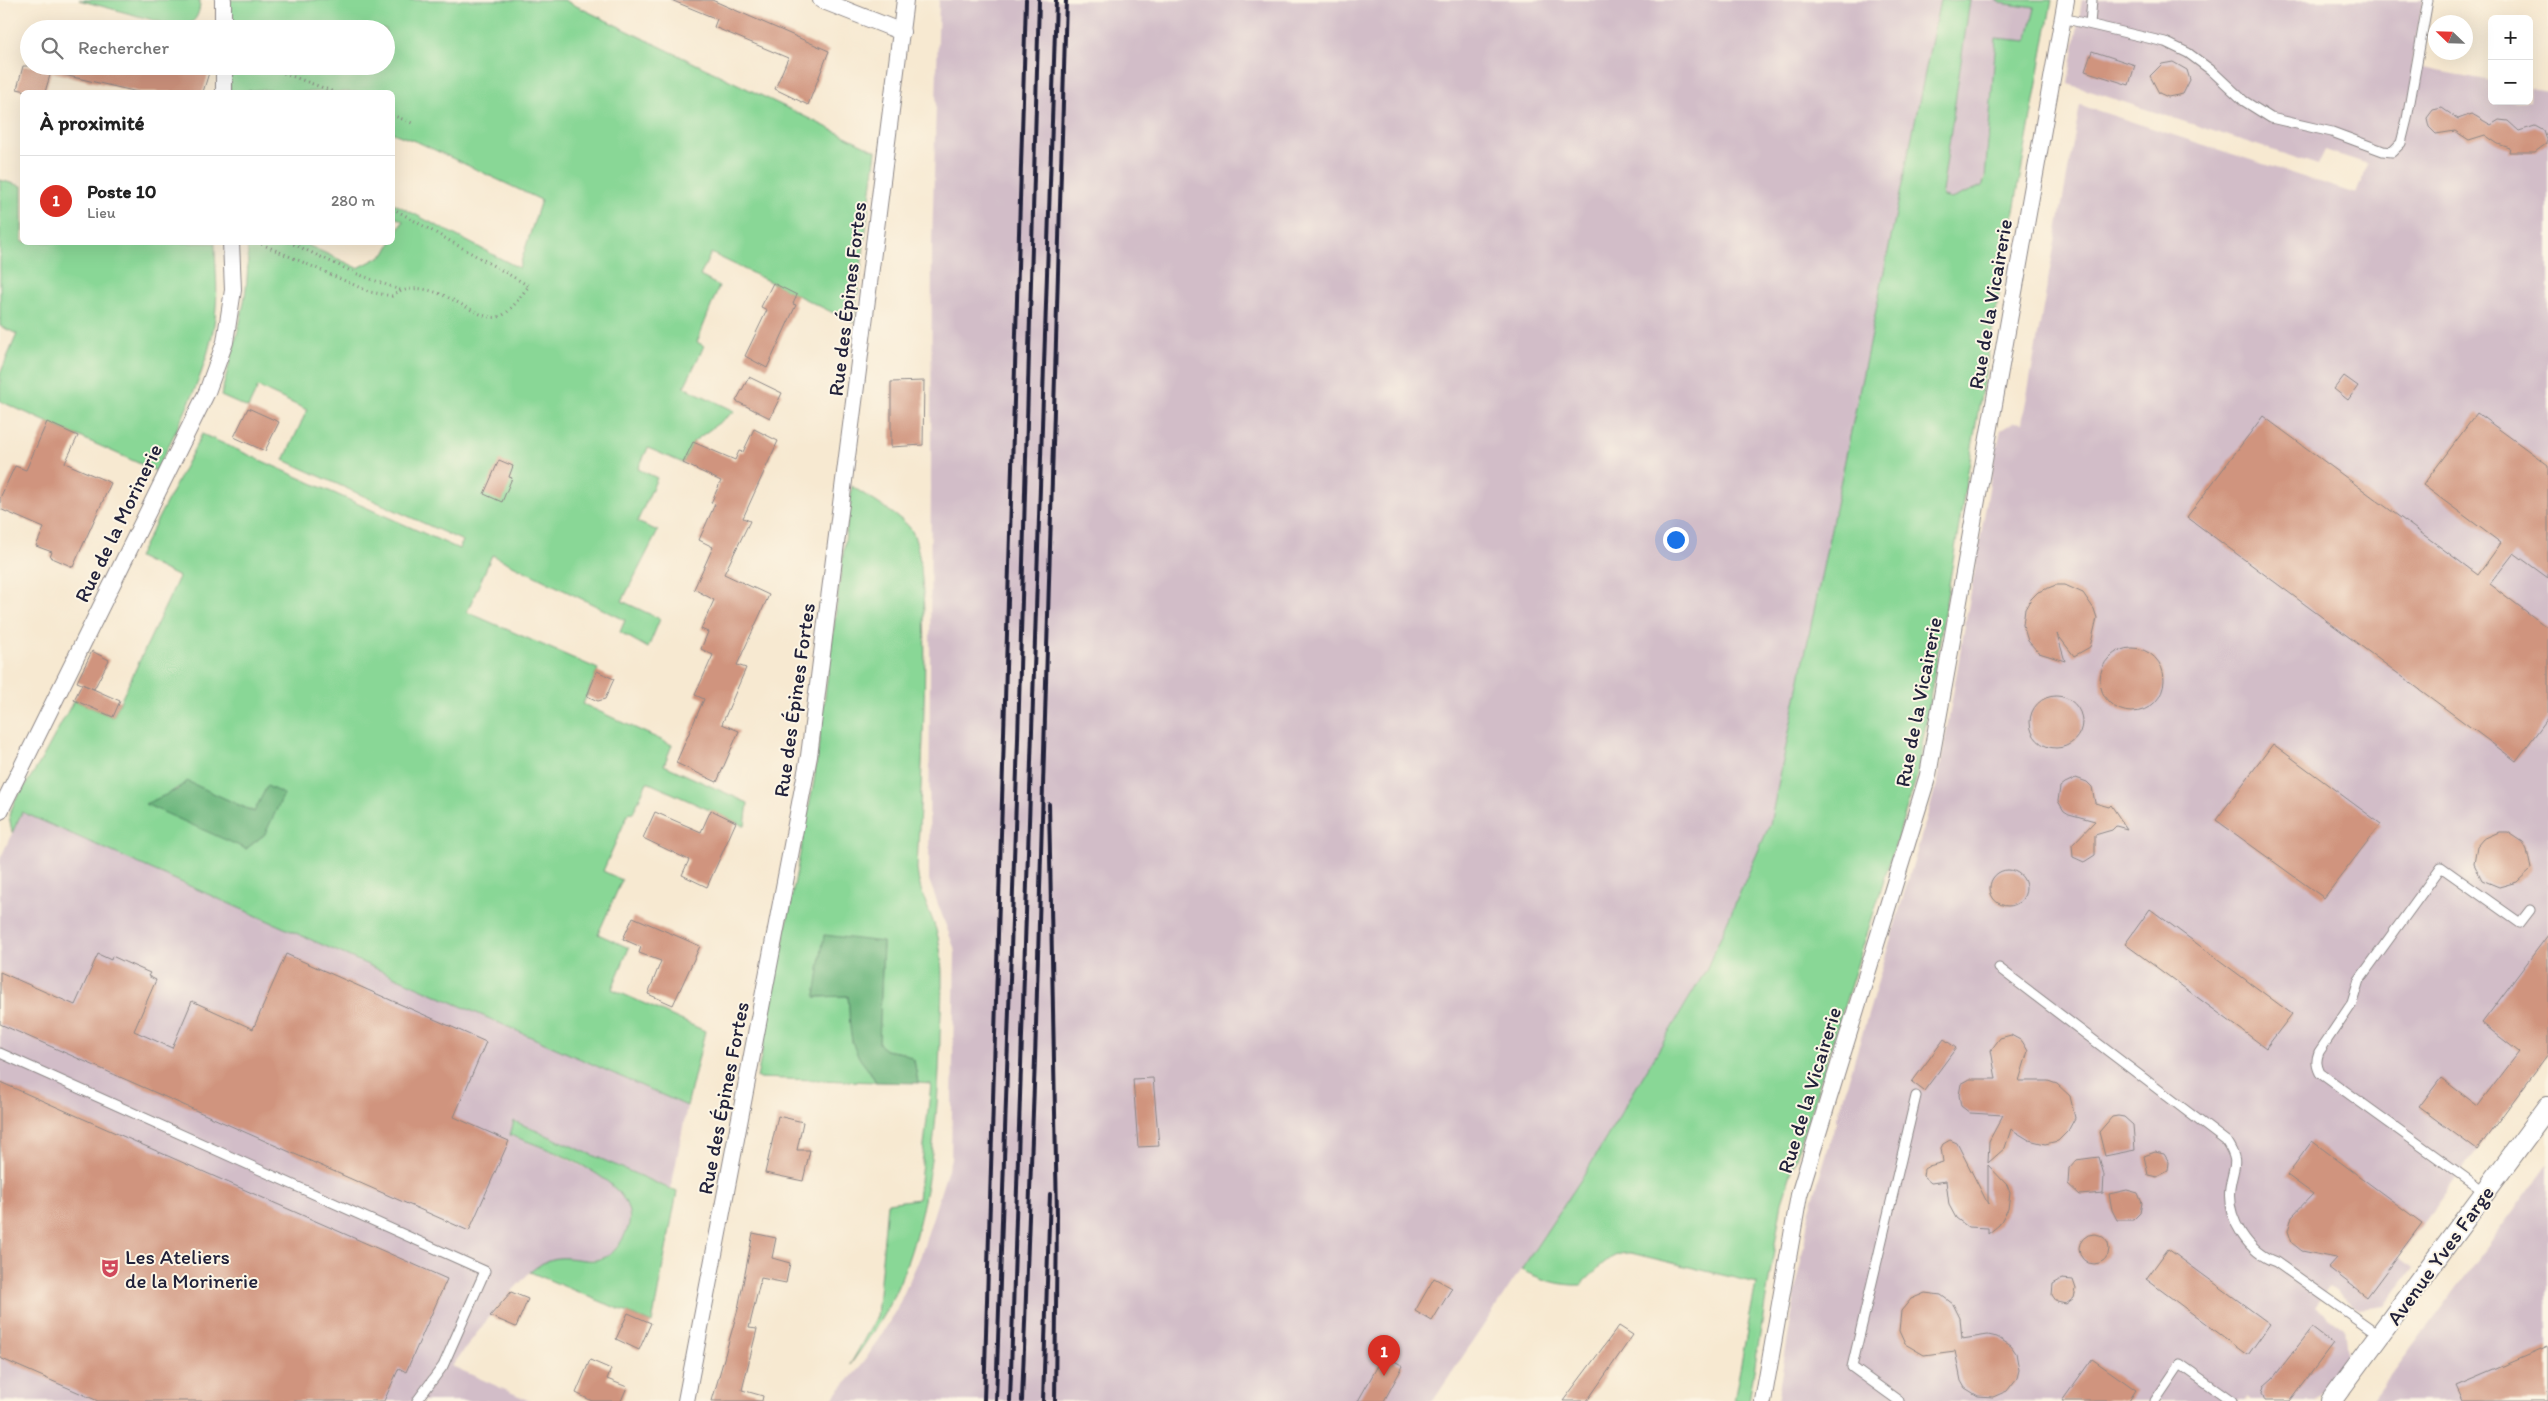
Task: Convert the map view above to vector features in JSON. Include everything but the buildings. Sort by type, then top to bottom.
[{"type":"street","points":[[222,0],[223,20]]},
{"type":"street","points":[[821,0],[902,32]]},
{"type":"street","name":"Rue des Épines Fortes","points":[[686,1401],[809,756],[906,0]]},
{"type":"street","name":"Rue de la Vicairerie","points":[[1763,1401],[1800,1195],[1928,775],[2066,0]]},
{"type":"street","points":[[224,75],[224,90]]},
{"type":"street","name":"Rue de la Morinerie","points":[[0,811],[206,392],[225,342],[232,298],[231,245]]},
{"type":"street","name":"Avenue Yves Farge","points":[[2331,1401],[2381,1336],[2548,1107]]},
{"type":"lane","points":[[2090,24],[2092,0]]},
{"type":"lane","points":[[2062,18],[2165,42],[2188,53],[2211,70],[2244,100],[2271,118],[2332,132],[2383,151],[2392,152],[2401,143],[2407,119],[2428,0]]},
{"type":"lane","points":[[2485,1193],[2320,1073],[2317,1058],[2319,1052],[2352,1004],[2359,980],[2441,867],[2520,923],[2530,910]]},
{"type":"lane","points":[[1999,968],[2226,1141],[2234,1154],[2236,1172],[2230,1189],[2232,1209],[2242,1236],[2264,1258],[2276,1262],[2381,1336]]},
{"type":"lane","points":[[0,1053],[485,1271],[443,1366],[417,1401]]},
{"type":"lane","points":[[1899,1401],[1852,1366],[1916,1096]]},
{"type":"lane","points":[[2155,1401],[2180,1364],[2232,1401]]},
{"type":"path","points":[[289,75],[329,90]]},
{"type":"path","points":[[395,116],[412,123]]},
{"type":"path","points":[[264,245],[370,292],[392,296],[400,290],[413,288],[429,290],[461,302],[481,315],[491,318],[502,316],[529,286],[395,210]]},
{"type":"path","points":[[295,245],[355,274],[400,290]]},
{"type":"shaded area","points":[[939,0],[1940,0],[1770,824],[1706,970],[1586,1172],[1433,1401],[830,1401],[862,1365],[895,1313],[921,1255],[951,1159],[955,950],[929,880],[932,243]]},
{"type":"shaded area","points":[[1970,0],[1996,0],[2000,3],[2035,8],[2027,42],[1996,38],[1988,163],[1982,186],[1951,199],[1944,197],[1942,192]]},
{"type":"shaded area","points":[[2082,0],[2423,0],[2411,66],[2488,80],[2488,105],[2533,105],[2533,89],[2548,91],[2548,1054],[2398,1257],[2413,1268],[2385,1306],[2359,1309],[2330,1287],[2315,1306],[2344,1328],[2347,1356],[2314,1401],[2250,1401],[2246,1398],[2244,1401],[1777,1401],[1810,1209],[1938,780],[1994,460],[2001,430],[2014,422],[2022,423],[2080,105],[2356,194],[2368,164],[2325,150],[2318,165],[2068,84]]},
{"type":"shaded area","points":[[22,812],[687,1106],[671,1189],[514,1121],[510,1135],[544,1148],[590,1170],[614,1186],[626,1202],[629,1213],[628,1228],[622,1241],[610,1255],[599,1259],[582,1260],[567,1258],[545,1262],[530,1272],[496,1308],[452,1366],[530,1401],[0,1401],[0,859]]},
{"type":"shaded area","points":[[2548,1164],[2548,1401],[2372,1401]]},
{"type":"green space","points":[[79,0],[200,0],[198,15],[194,20],[153,20]]},
{"type":"green space","points":[[227,0],[564,0],[876,151],[854,323],[711,253],[700,276],[719,286],[697,342],[704,346],[684,387],[735,411],[693,442],[683,463],[648,448],[638,469],[657,478],[637,522],[658,531],[622,601],[660,619],[648,648],[620,632],[625,620],[492,555],[467,612],[598,669],[583,704],[672,745],[664,765],[748,803],[745,826],[647,782],[633,813],[629,812],[603,871],[622,880],[598,934],[629,948],[612,989],[705,1031],[687,1106],[22,812],[12,833],[9,815],[15,801],[39,764],[74,700],[113,717],[179,577],[138,557],[202,434],[459,549],[463,541],[284,460],[307,410],[258,387],[248,408],[221,396],[244,301],[247,282],[247,245],[307,245],[358,268],[385,254],[390,245],[395,245],[395,236],[403,221],[395,217],[395,204],[519,268],[541,200],[420,143],[395,134],[395,90],[230,90],[229,75],[395,75],[395,20],[228,20]],"holes":[[[187,782],[255,812],[265,834],[246,849],[168,794]]]},
{"type":"green space","points":[[1940,0],[1970,0],[1942,192],[1944,197],[1951,199],[1982,186],[1985,179],[1996,38],[2027,41],[2035,8],[2000,3],[1996,0],[2052,0],[1981,394],[1917,776],[1782,1202],[1749,1401],[1734,1401],[1756,1283],[1631,1253],[1609,1259],[1581,1285],[1550,1281],[1521,1270],[1586,1172],[1706,970],[1770,824]]},
{"type":"green space","points":[[0,180],[20,185],[20,245],[215,245],[217,299],[208,350],[194,392],[156,471],[0,401],[0,374],[17,334],[0,326]]},
{"type":"green space","points":[[852,486],[906,524],[910,528],[918,551],[923,588],[925,637],[923,746],[917,869],[921,890],[938,938],[942,981],[937,1100],[930,1168],[924,1202],[906,1266],[894,1295],[874,1331],[850,1365],[877,1316],[887,1203],[918,1199],[931,1084],[918,1083],[914,1060],[903,1053],[885,1050],[879,1043],[883,942],[815,997],[848,996],[852,1042],[876,1082],[757,1078],[814,781]]},
{"type":"green space","points":[[187,781],[254,812],[267,786],[284,794],[265,834],[246,849],[145,804],[179,789]]},
{"type":"green space","points":[[824,935],[883,942],[879,1043],[885,1050],[903,1053],[914,1060],[918,1083],[876,1082],[858,1056],[853,1045],[850,1032],[848,996],[815,997]]},
{"type":"green space","points":[[514,1121],[677,1192],[652,1323],[530,1272],[553,1259],[595,1260],[609,1255],[622,1241],[627,1230],[629,1212],[622,1196],[607,1182],[588,1169],[566,1157],[510,1135]]},
{"type":"railway","points":[[984,1401],[1026,0]]},
{"type":"railway","points":[[996,1401],[1018,739],[1039,0]]},
{"type":"railway","points":[[1010,1401],[1056,0]]},
{"type":"railway","points":[[1022,1401],[1035,1059],[1066,0]]},
{"type":"railway","points":[[1049,804],[1057,1215],[1055,1401]]},
{"type":"railway","points":[[1043,1401],[1050,1194]]},
{"type":"place","name":"Les Ateliers de la Morinerie","points":[[110,1268]]},
{"type":"place","name":"Poste 10","points":[[1384,1376]]}]
